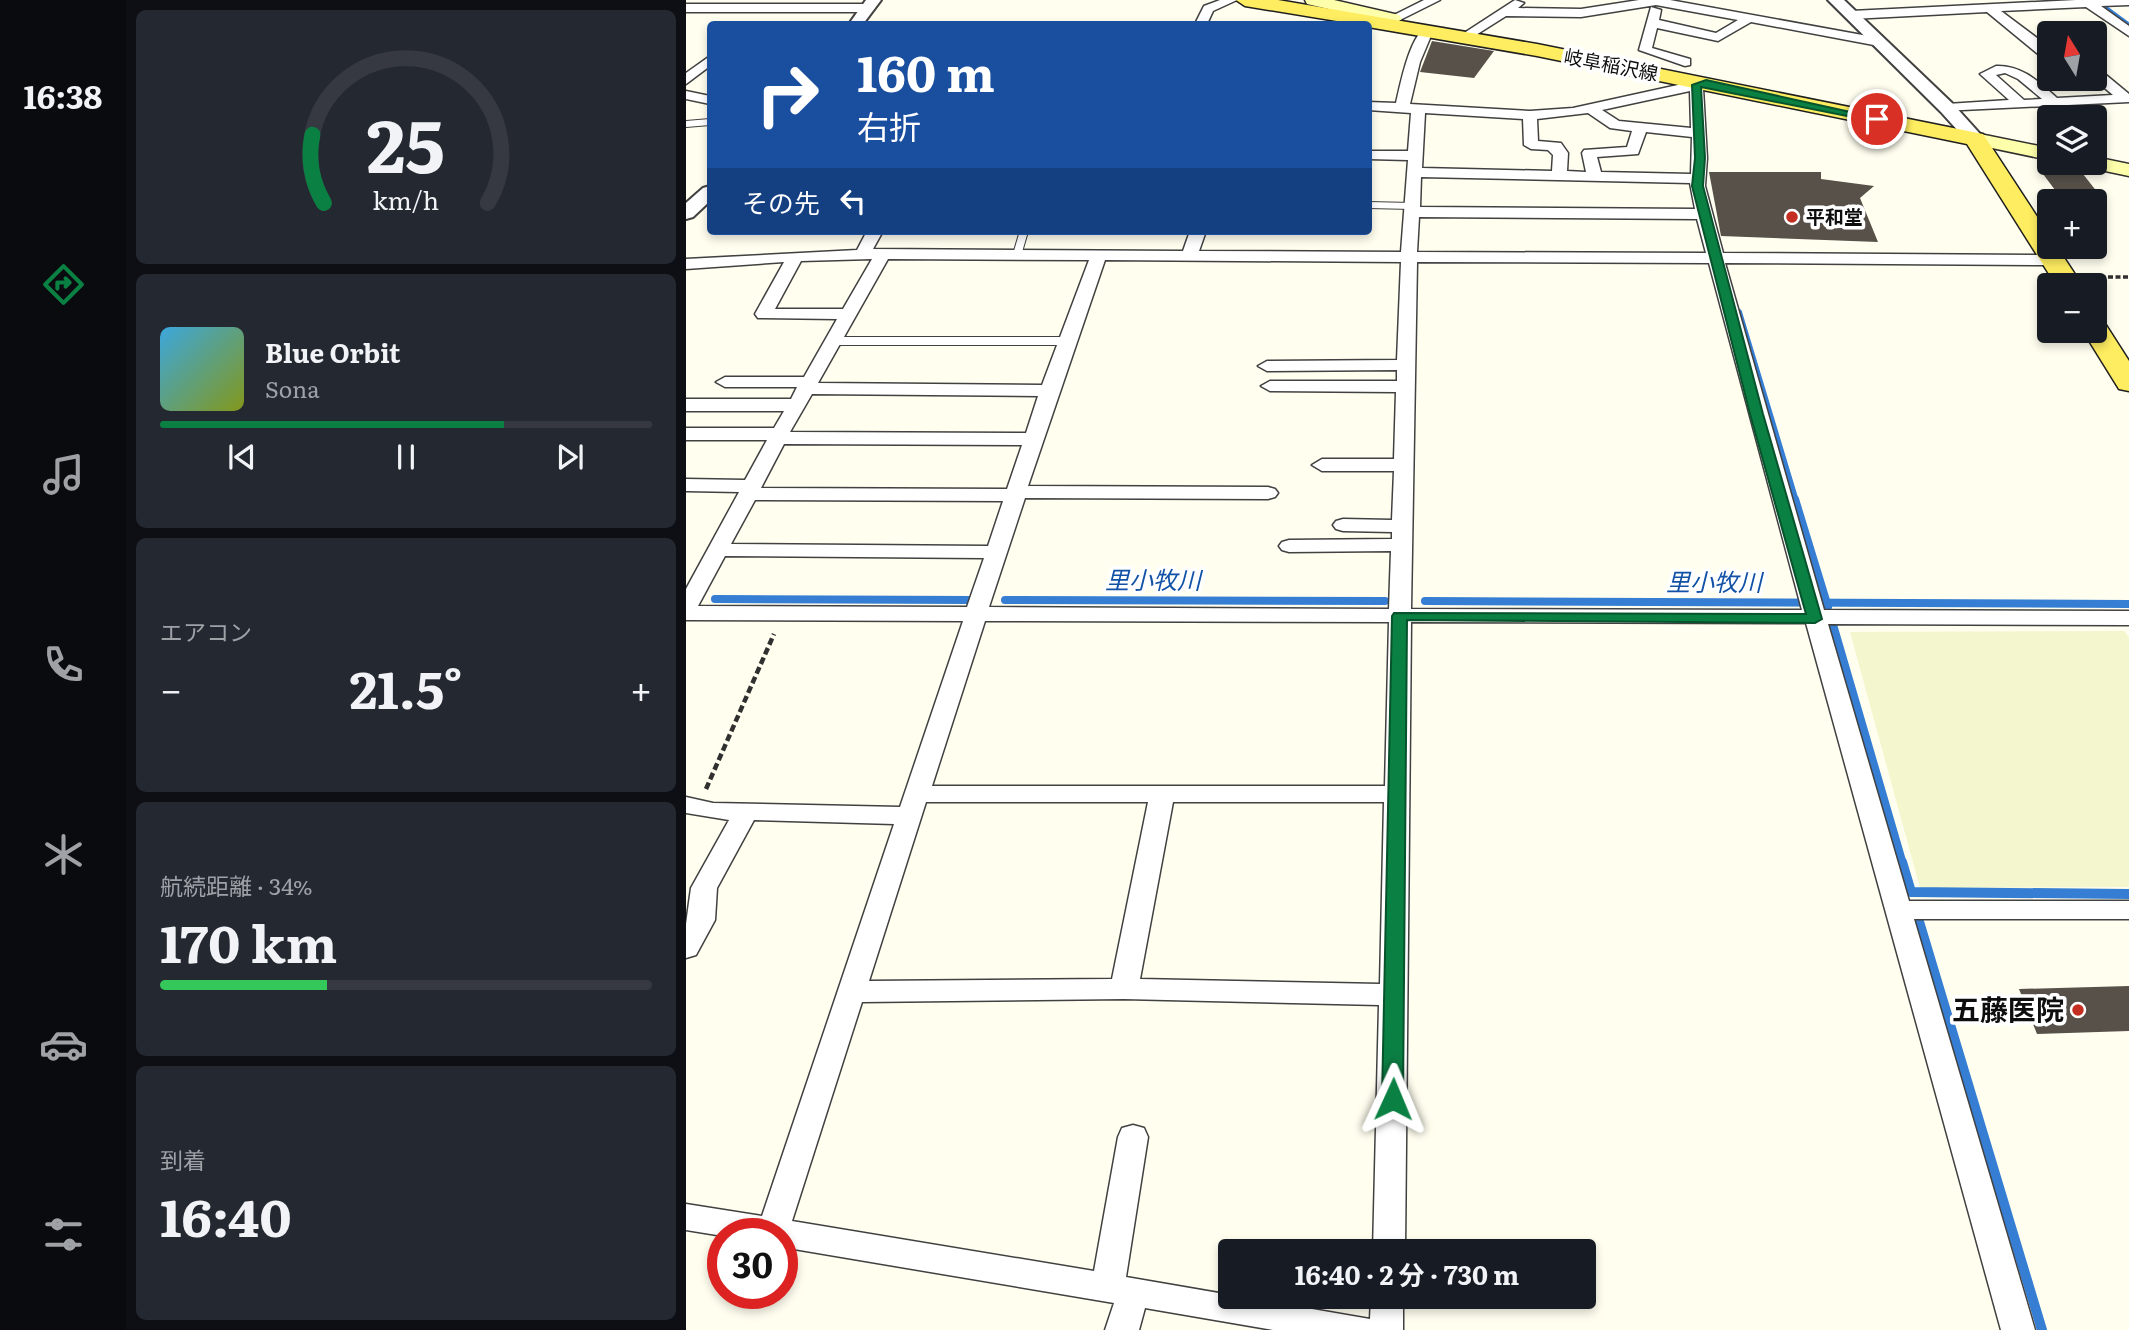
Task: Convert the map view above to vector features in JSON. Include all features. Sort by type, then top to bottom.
[{"type":"main road","name":"岐阜稲沢線","points":[[1245,0],[1387,22],[1975,139]]},
{"type":"main road","points":[[1313,0],[1387,22]]},
{"type":"main road","points":[[1975,139],[2037,152]]},
{"type":"main road","points":[[1975,139],[2061,273]]},
{"type":"main road","points":[[2107,166],[2129,170]]},
{"type":"main road","points":[[2104,343],[2129,383]]},
{"type":"street","points":[[1202,21],[1208,9],[1231,0]]},
{"type":"street","points":[[1399,0],[1429,3]]},
{"type":"street","points":[[1464,37],[1522,0]]},
{"type":"street","points":[[1504,12],[1581,13],[1656,1],[1879,42]]},
{"type":"street","points":[[1656,1],[1645,51],[1685,62]]},
{"type":"street","points":[[1832,1],[1879,42],[1975,139]]},
{"type":"street","points":[[1851,15],[2129,1]]},
{"type":"street","points":[[2097,2],[2129,19]]},
{"type":"street","points":[[2097,2],[2129,32]]},
{"type":"street","points":[[1387,22],[1429,3]]},
{"type":"street","points":[[686,8],[709,4],[729,8],[775,4],[872,4]]},
{"type":"street","points":[[858,21],[872,4]]},
{"type":"street","points":[[728,21],[729,8]]},
{"type":"street","points":[[1990,8],[2037,46]]},
{"type":"street","points":[[1653,23],[1718,37],[1749,18]]},
{"type":"street","points":[[1389,1239],[1400,616],[1409,257],[1416,164],[1410,108],[1413,62],[1427,31]]},
{"type":"street","points":[[686,80],[707,62]]},
{"type":"street","points":[[2021,104],[1987,74],[1994,69],[2017,71],[2054,102]]},
{"type":"street","points":[[2107,82],[2127,98]]},
{"type":"street","points":[[1372,106],[1530,115],[1590,108],[1701,84],[1698,179],[1704,214],[1756,414],[2018,1330]]},
{"type":"street","points":[[686,94],[707,99]]},
{"type":"street","points":[[1947,108],[2127,98]]},
{"type":"street","points":[[1590,108],[1615,125],[1639,130],[1699,133]]},
{"type":"street","points":[[1530,115],[1531,145],[1556,146],[1555,151],[1561,153],[1559,175]]},
{"type":"street","points":[[1595,176],[1589,153],[1633,151],[1639,130]]},
{"type":"street","points":[[1372,156],[1416,164],[1559,175],[1698,179]]},
{"type":"street","points":[[686,213],[707,195]]},
{"type":"street","points":[[1411,209],[1704,214]]},
{"type":"street","points":[[862,255],[873,235]]},
{"type":"street","points":[[1190,256],[1197,235]]},
{"type":"street","points":[[686,264],[795,256],[883,254],[1717,258],[2040,273]]},
{"type":"street","points":[[883,254],[796,405],[686,611],[1400,616],[1812,608],[2129,618]]},
{"type":"street","points":[[777,1218],[1049,391],[1099,254]]},
{"type":"street","points":[[795,256],[764,314],[848,314]]},
{"type":"street","points":[[1267,366],[1407,376]]},
{"type":"street","points":[[1270,386],[1407,376]]},
{"type":"street","points":[[725,382],[1049,391]]},
{"type":"street","points":[[686,405],[796,405]]},
{"type":"street","points":[[686,433],[1034,439]]},
{"type":"street","points":[[1322,466],[1404,465]]},
{"type":"street","points":[[686,485],[750,490],[1017,494],[1268,493]]},
{"type":"street","points":[[1343,525],[1402,536]]},
{"type":"street","points":[[1289,546],[1402,536]]},
{"type":"street","points":[[716,551],[997,552]]},
{"type":"street","points":[[692,806],[713,811],[746,812],[1162,794],[1397,794]]},
{"type":"street","points":[[1124,989],[1162,794]]},
{"type":"street","points":[[686,948],[702,919],[704,888],[746,812]]},
{"type":"street","points":[[1897,910],[2129,910]]},
{"type":"street","points":[[852,992],[1124,989],[1394,995]]},
{"type":"street","points":[[1122,1330],[1121,1290],[1133,1136]]},
{"type":"street","points":[[686,1217],[707,1220]]},
{"type":"street","points":[[798,1235],[1360,1330]]},
{"type":"street","points":[[1386,1330],[1387,1309]]},
{"type":"lane","points":[[686,124],[707,122]]},
{"type":"lane","points":[[1372,205],[1411,209]]},
{"type":"lane","points":[[1017,255],[1023,235]]},
{"type":"lane","points":[[833,341],[1067,341]]},
{"type":"path","points":[[2107,276],[2129,277]]},
{"type":"path","points":[[692,806],[783,613]]},
{"type":"green space","points":[[2124,631],[2129,637],[2129,887],[1920,888],[1850,632]]},
{"type":"building","points":[[1432,41],[1494,51],[1474,78],[1420,72]]},
{"type":"building","name":"平和堂","points":[[1709,172],[1821,172],[1821,179],[1874,186],[1860,198],[1878,242],[1721,236]]},
{"type":"building","points":[[2044,175],[2084,175],[2095,189],[2054,189]]},
{"type":"building","name":"五藤医院","points":[[2129,986],[2129,1031],[2037,1034],[2019,989]]},
{"type":"waterway","points":[[2095,0],[2129,25]]},
{"type":"waterway","points":[[1739,312],[1796,501]]},
{"type":"waterway","points":[[1795,499],[1827,603]]},
{"type":"waterway","name":"里小牧川","points":[[715,599],[973,600]]},
{"type":"waterway","name":"里小牧川","points":[[1005,600],[1385,601]]},
{"type":"waterway","name":"里小牧川","points":[[1425,601],[1827,603]]},
{"type":"waterway","name":"里小牧川","points":[[1827,603],[2129,604]]},
{"type":"waterway","name":"里小牧川","points":[[1827,603],[1828,607]]},
{"type":"waterway","points":[[1832,621],[1903,864]]},
{"type":"waterway","points":[[1902,862],[1911,892],[2129,894]]},
{"type":"waterway","points":[[1917,915],[2042,1330]]},
{"type":"place","name":"平和堂","points":[[1792,217]]},
{"type":"place","name":"五藤医院","points":[[2078,1010]]},
{"type":"route","points":[[1393,1099],[1400,616],[1815,619],[1756,414],[1697,186],[1700,158],[1696,85],[1706,83],[1877,119]]}]
